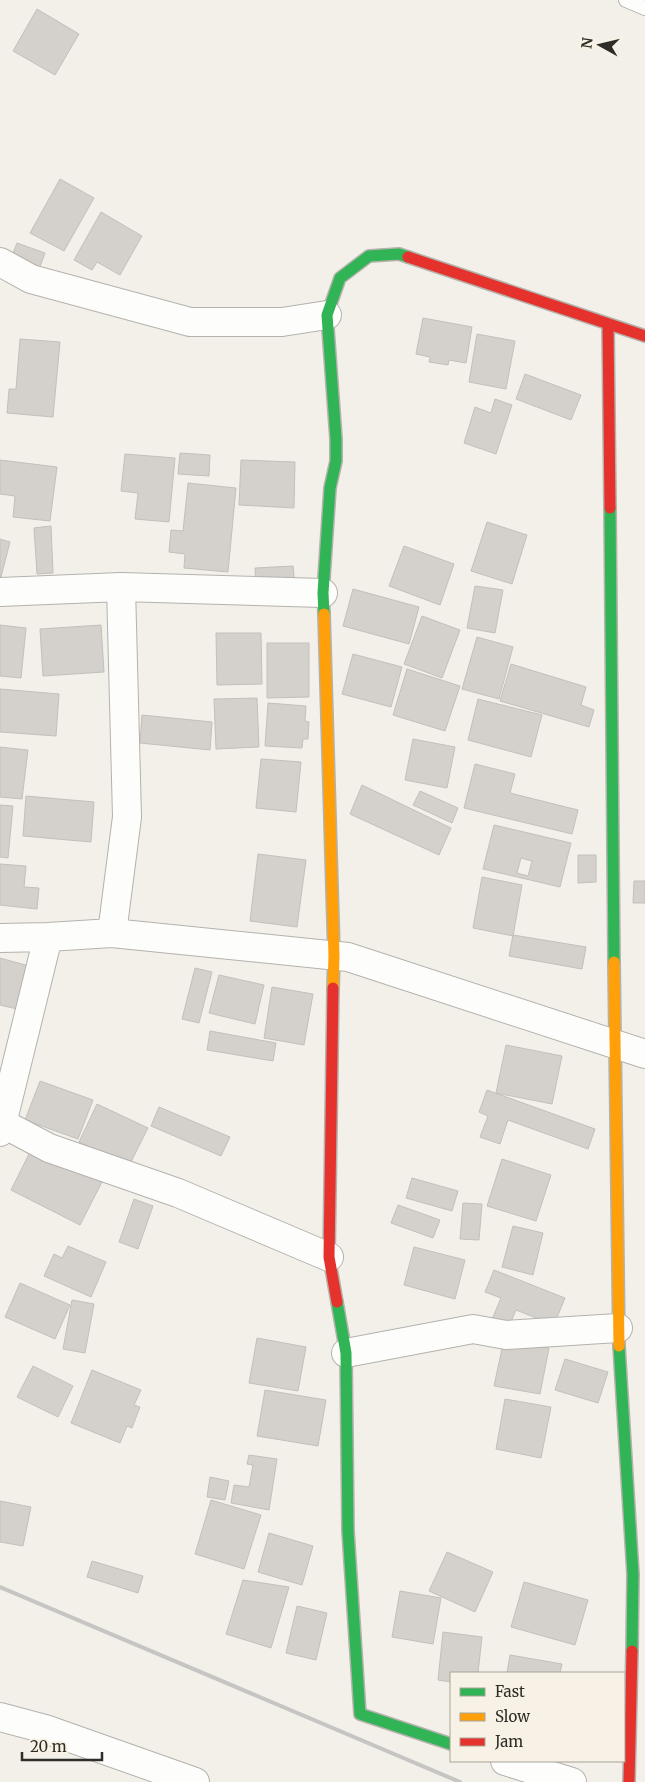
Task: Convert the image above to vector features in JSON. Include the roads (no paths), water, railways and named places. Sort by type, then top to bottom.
[{"type":"street","points":[[450,1744],[360,1714],[348,1531],[346,1353],[329,1257],[334,956],[323,593],[330,488],[336,461],[336,438],[327,315],[340,278],[369,256],[399,254],[645,336]]},
{"type":"street","points":[[0,262],[30,279],[190,322],[282,322],[327,315]]},
{"type":"street","points":[[608,324],[618,1328],[633,1574],[629,1782]]},
{"type":"street","points":[[0,592],[121,587],[323,593]]},
{"type":"street","points":[[112,933],[127,817],[121,587]]},
{"type":"street","points":[[0,938],[112,933],[348,957],[645,1054]]},
{"type":"street","points":[[48,937],[1,1128],[49,1148],[178,1193],[329,1257]]},
{"type":"street","points":[[346,1353],[473,1328],[506,1335],[618,1328]]},
{"type":"street","points":[[0,1717],[45,1729],[195,1782]]},
{"type":"street","points":[[508,1762],[572,1782]]},
{"type":"lane","points":[[626,0],[645,8]]},
{"type":"railway","points":[[0,1587],[460,1782]]}]
